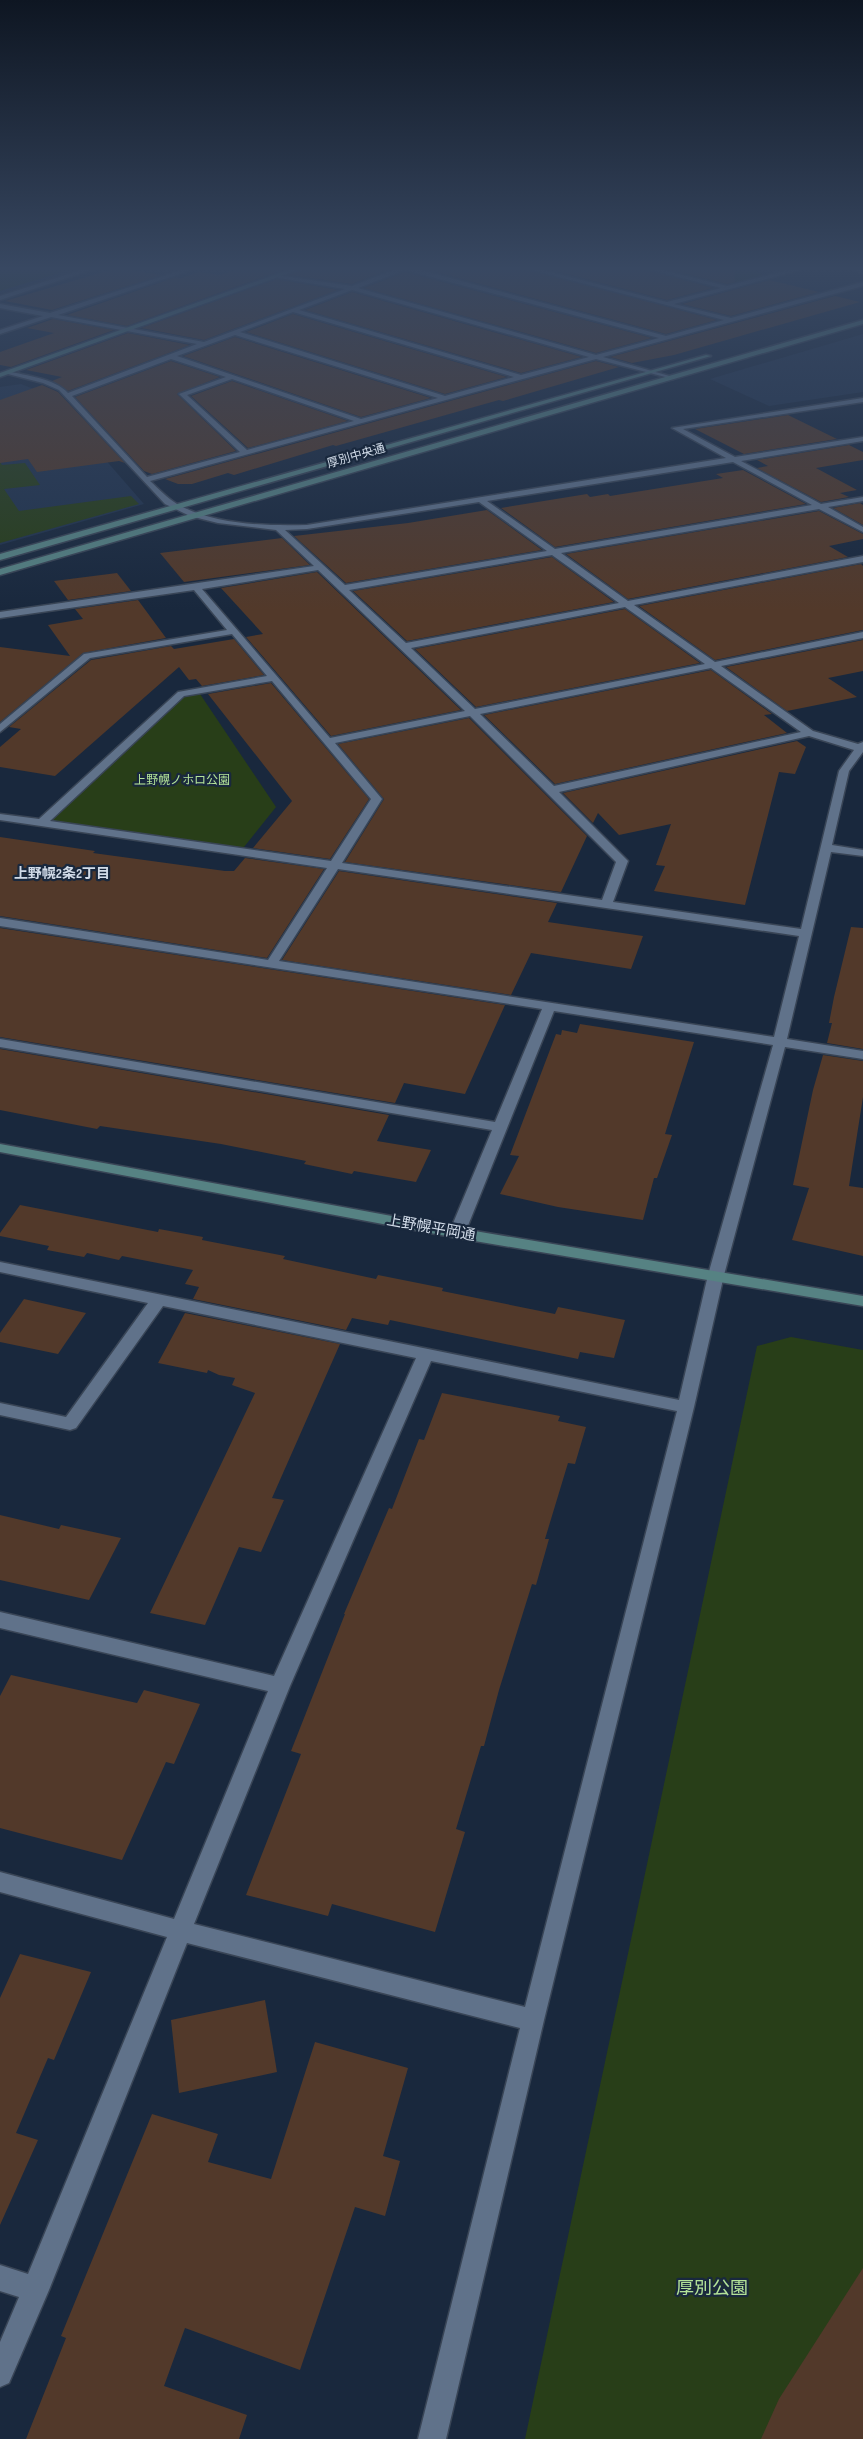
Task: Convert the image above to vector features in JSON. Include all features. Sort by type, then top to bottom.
[{"type":"main road","name":"厚別中央通","points":[[0,557],[616,382]]},
{"type":"main road","name":"厚別中央通","points":[[0,572],[193,514],[658,382]]},
{"type":"main road","name":"上野幌平岡通","points":[[0,1148],[457,1233],[863,1301]]},
{"type":"street","points":[[44,382],[61,389],[69,395],[145,480],[176,507],[218,521],[278,528],[307,527],[482,501],[863,439]]},
{"type":"street","points":[[69,395],[105,382]]},
{"type":"street","points":[[219,382],[182,394],[245,452]]},
{"type":"street","points":[[247,382],[361,420]]},
{"type":"street","points":[[394,382],[445,398]]},
{"type":"street","points":[[145,480],[503,382]]},
{"type":"street","points":[[863,400],[676,428],[863,530]]},
{"type":"street","points":[[344,588],[863,500]]},
{"type":"street","points":[[432,2439],[533,2020],[686,1407],[716,1275],[780,1042],[844,771],[861,747],[809,733],[482,501]]},
{"type":"street","points":[[278,528],[404,646],[552,790],[622,862],[606,904]]},
{"type":"street","points":[[404,646],[863,560]]},
{"type":"street","points":[[0,615],[321,567]]},
{"type":"street","points":[[196,587],[378,799],[271,964]]},
{"type":"street","points":[[0,729],[87,656],[235,631]]},
{"type":"street","points":[[329,741],[863,635]]},
{"type":"street","points":[[41,823],[182,694],[275,678]]},
{"type":"street","points":[[552,790],[809,733]]},
{"type":"street","points":[[0,817],[806,933]]},
{"type":"street","points":[[826,848],[863,853]]},
{"type":"street","points":[[0,922],[863,1055]]},
{"type":"street","points":[[457,1233],[549,1007]]},
{"type":"street","points":[[0,1043],[500,1127]]},
{"type":"street","points":[[0,1267],[686,1407]]},
{"type":"street","points":[[0,1409],[70,1424],[159,1298]]},
{"type":"street","points":[[0,2374],[36,2290],[280,1686],[426,1354]]},
{"type":"street","points":[[0,1620],[280,1686]]},
{"type":"street","points":[[0,1882],[181,1931],[533,2020]]},
{"type":"street","points":[[0,2278],[36,2290]]},
{"type":"shaded area","points":[[716,382],[863,382],[863,392],[769,406]]},
{"type":"shaded area","points":[[21,384],[49,395],[144,504],[0,545],[0,387]]},
{"type":"green space","points":[[0,462],[2,465],[25,463],[40,485],[4,489],[19,511],[131,496],[139,504],[0,543]]},
{"type":"green space","name":"上野幌ノホロ公園","points":[[198,691],[276,807],[240,852],[41,823],[181,694]]},
{"type":"green space","name":"厚別公園","points":[[791,1337],[863,1350],[863,2439],[525,2439],[757,1346]]},
{"type":"building","points":[[53,382],[92,382],[68,391]]},
{"type":"building","points":[[115,382],[208,382],[177,394],[236,451],[152,474],[144,471],[75,397]]},
{"type":"building","points":[[234,382],[348,421],[248,448],[191,396]]},
{"type":"building","points":[[258,382],[379,382],[431,398],[361,417]]},
{"type":"building","points":[[406,382],[489,382],[445,394]]},
{"type":"building","points":[[520,382],[568,382],[336,446],[333,445],[234,475],[228,473],[192,484],[178,484],[165,479]]},
{"type":"building","points":[[42,385],[58,392],[125,463],[119,461],[37,472],[28,459],[0,463],[0,400]]},
{"type":"building","points":[[788,415],[837,439],[744,454],[695,429]]},
{"type":"building","points":[[849,445],[863,452],[863,460],[816,468],[857,490],[840,493],[849,497],[821,502],[757,468],[768,466],[757,460]]},
{"type":"building","points":[[743,470],[806,504],[555,547],[501,508],[587,494],[590,497],[608,494],[610,496],[723,478],[716,474]]},
{"type":"building","points":[[860,503],[863,505],[863,525],[833,508]]},
{"type":"building","points":[[487,510],[542,550],[346,583],[294,536],[408,523]]},
{"type":"building","points":[[819,511],[863,534],[863,539],[829,546],[848,557],[628,599],[566,554]]},
{"type":"building","points":[[282,538],[310,565],[184,582],[160,553]]},
{"type":"building","points":[[552,557],[614,602],[407,641],[353,591]]},
{"type":"building","points":[[861,564],[863,566],[863,630],[715,660],[639,606]]},
{"type":"building","points":[[317,572],[461,710],[331,736],[246,637],[263,634],[221,588]]},
{"type":"building","points":[[117,573],[131,591],[68,600],[54,581]]},
{"type":"building","points":[[138,600],[166,638],[83,653],[0,722],[0,647],[70,656],[48,625],[83,619],[75,609]]},
{"type":"building","points":[[625,609],[700,663],[476,707],[415,649]]},
{"type":"building","points":[[234,639],[264,675],[202,686],[196,679],[189,680],[179,667],[55,776],[0,767],[0,747],[21,729],[9,727],[91,660],[171,646],[174,649]]},
{"type":"building","points":[[863,640],[863,671],[828,678],[857,697],[787,711],[726,667]]},
{"type":"building","points":[[711,670],[772,714],[764,715],[787,733],[555,784],[484,715]]},
{"type":"building","points":[[271,683],[369,799],[330,859],[253,848],[292,801],[208,694]]},
{"type":"building","points":[[469,718],[587,836],[561,892],[345,862],[384,799],[338,744]]},
{"type":"building","points":[[797,741],[806,747],[795,774],[779,772],[745,905],[654,891],[665,866],[656,865],[671,824],[619,835],[598,813],[593,823],[563,793]]},
{"type":"building","points":[[0,837],[95,851],[93,853],[225,871],[234,871],[245,858],[324,869],[267,958],[0,916]]},
{"type":"building","points":[[339,871],[557,903],[548,922],[643,936],[631,969],[531,953],[511,995],[282,960]]},
{"type":"building","points":[[851,927],[863,928],[863,1049],[827,1043],[832,1023],[829,1023],[834,997]]},
{"type":"building","points":[[0,928],[505,1005],[465,1094],[404,1083],[395,1103],[0,1037]]},
{"type":"building","points":[[580,1024],[694,1042],[665,1134],[672,1135],[657,1178],[654,1178],[643,1220],[558,1207],[500,1194],[519,1156],[510,1155],[556,1034],[561,1035],[562,1030],[577,1033]]},
{"type":"building","points":[[0,1049],[389,1115],[377,1141],[431,1150],[416,1182],[354,1171],[352,1174],[304,1164],[306,1161],[221,1144],[100,1126],[97,1129],[0,1110]]},
{"type":"building","points":[[823,1055],[863,1061],[863,1097],[849,1186],[863,1188],[863,1256],[792,1240],[809,1188],[793,1185],[813,1090]]},
{"type":"building","points":[[20,1205],[158,1232],[159,1229],[203,1237],[202,1240],[285,1256],[283,1259],[376,1279],[378,1275],[443,1288],[442,1291],[555,1314],[558,1307],[625,1320],[614,1358],[580,1352],[578,1359],[390,1320],[388,1325],[352,1318],[346,1330],[193,1299],[199,1287],[185,1284],[193,1270],[122,1256],[119,1260],[87,1253],[84,1257],[47,1250],[49,1246],[0,1236],[0,1233]]},
{"type":"building","points":[[24,1299],[86,1313],[58,1354],[0,1342],[0,1333]]},
{"type":"building","points":[[185,1313],[340,1344],[272,1498],[284,1500],[261,1552],[239,1547],[205,1625],[150,1613],[255,1393],[232,1385],[235,1378],[219,1375],[208,1370],[207,1373],[158,1363]]},
{"type":"building","points":[[442,1393],[560,1416],[558,1421],[586,1427],[575,1464],[568,1463],[545,1539],[549,1539],[536,1585],[532,1584],[499,1690],[484,1746],[481,1746],[456,1829],[465,1832],[435,1932],[332,1904],[328,1916],[246,1895],[301,1754],[291,1751],[344,1614],[389,1508],[392,1509],[419,1439],[424,1440]]},
{"type":"building","points":[[0,1515],[59,1529],[61,1525],[121,1538],[89,1600],[0,1580]]},
{"type":"building","points":[[11,1675],[137,1703],[144,1690],[200,1704],[174,1764],[166,1762],[122,1860],[0,1828],[0,1696]]},
{"type":"building","points":[[20,1954],[91,1972],[54,2060],[48,2058],[16,2133],[38,2140],[0,2225],[0,1998]]},
{"type":"building","points":[[265,2000],[277,2072],[179,2093],[171,2020]]},
{"type":"building","points":[[315,2042],[408,2068],[383,2156],[400,2161],[385,2216],[355,2207],[300,2370],[185,2328],[164,2386],[247,2415],[239,2439],[26,2439],[66,2338],[61,2336],[152,2114],[218,2134],[208,2162],[271,2179]]},
{"type":"building","points":[[863,2268],[863,2439],[761,2439],[779,2399]]},
{"type":"district","name":"上野幌2条2丁目","points":[[62,873]]}]
